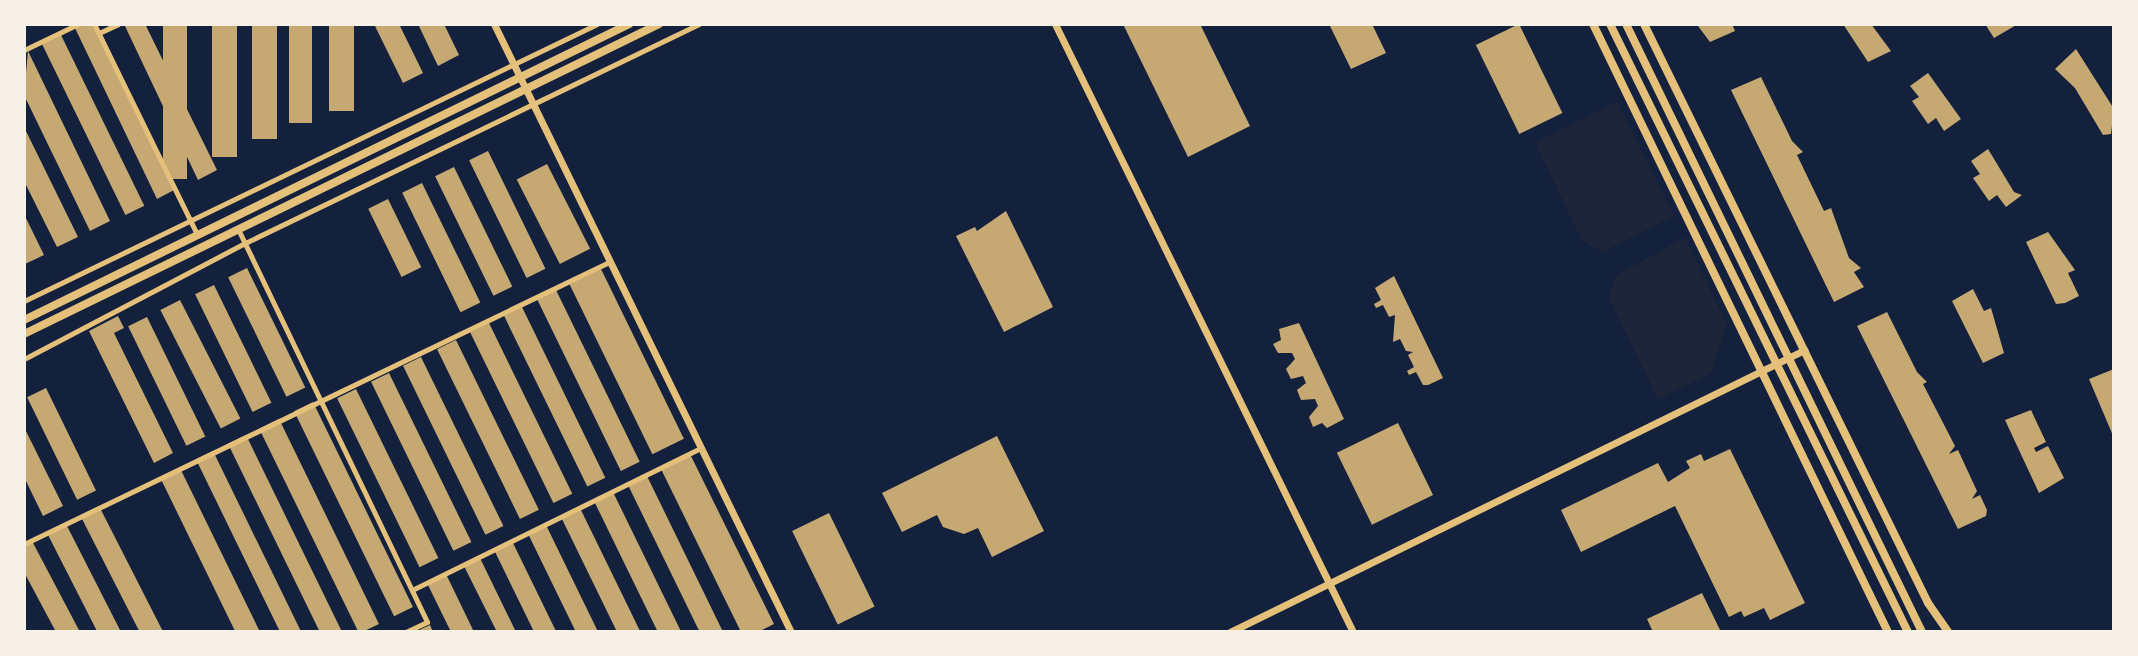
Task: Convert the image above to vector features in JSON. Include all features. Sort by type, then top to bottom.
[{"type":"main road","points":[[24,320],[629,24]]},
{"type":"main road","points":[[24,334],[659,24]]},
{"type":"main road","points":[[1593,24],[1888,632]]},
{"type":"main road","points":[[1610,24],[1908,632]]},
{"type":"main road","points":[[1626,24],[1922,632]]},
{"type":"main road","points":[[1644,24],[1804,350],[1948,632]]},
{"type":"street","points":[[24,50],[78,24]]},
{"type":"street","points":[[94,24],[197,234]]},
{"type":"street","points":[[99,33],[118,24]]},
{"type":"street","points":[[494,24],[699,449],[791,632]]},
{"type":"street","points":[[24,301],[597,24]]},
{"type":"street","points":[[24,359],[245,243],[534,106],[699,24]]},
{"type":"street","points":[[1056,24],[1353,632]]},
{"type":"street","points":[[238,229],[427,622],[406,632]]},
{"type":"street","points":[[24,544],[609,262]]},
{"type":"street","points":[[1230,632],[1804,350]]},
{"type":"street","points":[[412,590],[699,449]]},
{"type":"shaded area","points":[[1617,101],[1674,216],[1603,252],[1582,241],[1535,142]]},
{"type":"shaded area","points":[[1685,237],[1727,325],[1711,373],[1658,399],[1609,298],[1615,276]]},
{"type":"building","points":[[84,24],[97,24],[176,189],[157,199],[75,28]]},
{"type":"building","points":[[124,24],[145,24],[217,170],[198,180]]},
{"type":"building","points":[[163,24],[187,24],[187,179],[163,179]]},
{"type":"building","points":[[212,24],[237,24],[237,157],[212,157]]},
{"type":"building","points":[[252,24],[277,24],[277,139],[252,139]]},
{"type":"building","points":[[289,24],[312,24],[312,123],[289,123]]},
{"type":"building","points":[[329,24],[354,24],[354,111],[329,111]]},
{"type":"building","points":[[374,24],[399,24],[423,73],[403,83]]},
{"type":"building","points":[[418,24],[444,24],[459,55],[438,66]]},
{"type":"building","points":[[1123,24],[1200,24],[1250,126],[1188,157]]},
{"type":"building","points":[[1329,24],[1372,24],[1386,53],[1351,69]]},
{"type":"building","points":[[1519,24],[1562,113],[1519,134],[1476,45]]},
{"type":"building","points":[[1732,24],[1735,31],[1710,42],[1698,26]]},
{"type":"building","points":[[1843,24],[1871,24],[1891,51],[1868,62]]},
{"type":"building","points":[[1985,24],[2018,24],[1994,38]]},
{"type":"building","points":[[61,35],[144,206],[125,215],[42,44]]},
{"type":"building","points":[[2076,49],[2114,109],[2111,134],[2103,135],[2075,88],[2055,69]]},
{"type":"building","points":[[28,51],[110,221],[90,231],[24,95]]},
{"type":"building","points":[[1928,73],[1961,119],[1944,131],[1936,118],[1928,124],[1912,101],[1919,97],[1910,86]]},
{"type":"building","points":[[1761,77],[1792,141],[1803,152],[1797,155],[1824,211],[1831,208],[1849,258],[1861,268],[1854,272],[1864,287],[1834,302],[1731,90]]},
{"type":"building","points":[[24,127],[78,237],[57,247],[24,181]]},
{"type":"building","points":[[1988,149],[2014,192],[2022,195],[2006,207],[1997,195],[1989,201],[1973,178],[1980,174],[1971,161]]},
{"type":"building","points":[[488,151],[545,269],[527,278],[469,160]]},
{"type":"building","points":[[547,164],[590,249],[560,264],[517,179]]},
{"type":"building","points":[[454,167],[512,287],[493,296],[435,176]]},
{"type":"building","points":[[422,183],[480,303],[461,312],[402,193]]},
{"type":"building","points":[[388,199],[421,267],[402,277],[368,209]]},
{"type":"building","points":[[1006,211],[1053,307],[1004,332],[956,236],[975,227],[977,231]]},
{"type":"building","points":[[24,214],[44,255],[25,264],[24,263]]},
{"type":"building","points":[[2048,232],[2075,270],[2068,273],[2079,296],[2065,303],[2056,304],[2026,242]]},
{"type":"building","points":[[247,268],[305,388],[286,397],[228,277]]},
{"type":"building","points":[[601,269],[684,439],[652,454],[570,284]]},
{"type":"building","points":[[1394,276],[1443,378],[1428,385],[1423,385],[1416,372],[1409,375],[1407,371],[1414,367],[1408,355],[1413,352],[1406,351],[1400,339],[1393,342],[1395,315],[1389,317],[1383,305],[1376,308],[1374,304],[1381,300],[1375,288]]},
{"type":"building","points":[[214,285],[271,403],[253,412],[195,294]]},
{"type":"building","points":[[1973,289],[1984,311],[1991,308],[2004,353],[1983,363],[1952,301]]},
{"type":"building","points":[[556,290],[640,462],[621,471],[537,299]]},
{"type":"building","points":[[180,300],[240,419],[221,428],[160,310]]},
{"type":"building","points":[[522,307],[605,478],[587,487],[504,316]]},
{"type":"building","points":[[1887,312],[1917,372],[1927,382],[1923,384],[1955,446],[1949,454],[1958,450],[1977,491],[1972,499],[1980,495],[1987,510],[1986,516],[1958,529],[1857,326]]},
{"type":"building","points":[[118,316],[124,328],[114,333],[173,453],[154,463],[89,331]]},
{"type":"building","points":[[147,317],[205,437],[186,446],[128,326]]},
{"type":"building","points":[[489,323],[572,494],[553,503],[470,332]]},
{"type":"building","points":[[1299,323],[1344,419],[1327,428],[1322,423],[1313,427],[1309,417],[1318,406],[1315,399],[1301,400],[1297,390],[1306,383],[1303,376],[1291,379],[1286,369],[1295,359],[1292,353],[1278,353],[1273,344],[1281,340],[1279,329]]},
{"type":"building","points":[[456,340],[539,510],[520,519],[437,349]]},
{"type":"building","points":[[421,357],[503,526],[485,535],[403,366]]},
{"type":"building","points":[[2114,369],[2114,438],[2089,379]]},
{"type":"building","points":[[389,373],[471,542],[453,551],[371,382]]},
{"type":"building","points":[[46,388],[96,490],[77,500],[27,397]]},
{"type":"building","points":[[356,389],[438,558],[420,567],[337,398]]},
{"type":"building","points":[[313,402],[413,607],[394,616],[294,411]]},
{"type":"building","points":[[2031,410],[2046,442],[2034,448],[2036,452],[2048,446],[2064,478],[2039,493],[2005,420]]},
{"type":"building","points":[[279,419],[379,624],[358,632],[259,429]]},
{"type":"building","points":[[1398,423],[1433,495],[1372,525],[1337,453]]},
{"type":"building","points":[[24,427],[63,506],[43,516],[24,477]]},
{"type":"building","points":[[246,435],[342,632],[320,632],[228,444]]},
{"type":"building","points":[[997,436],[1044,531],[992,557],[978,528],[964,534],[943,527],[937,515],[902,532],[882,493]]},
{"type":"building","points":[[1730,449],[1805,603],[1770,620],[1764,608],[1744,617],[1741,611],[1729,617],[1675,506],[1581,552],[1561,510],[1658,463],[1668,482],[1690,468],[1686,461],[1701,454],[1704,461]]},
{"type":"building","points":[[213,451],[301,632],[280,632],[196,459]]},
{"type":"building","points":[[690,454],[774,624],[758,632],[741,632],[661,469]]},
{"type":"building","points":[[180,468],[260,632],[236,632],[160,478]]},
{"type":"building","points":[[647,476],[723,631],[700,632],[628,485]]},
{"type":"building","points":[[613,492],[681,632],[658,632],[594,501]]},
{"type":"building","points":[[99,506],[163,632],[140,632],[80,516]]},
{"type":"building","points":[[580,508],[640,632],[617,632],[561,517]]},
{"type":"building","points":[[829,513],[875,606],[838,624],[792,531]]},
{"type":"building","points":[[66,524],[121,632],[97,632],[47,534]]},
{"type":"building","points":[[546,525],[598,632],[576,632],[528,534]]},
{"type":"building","points":[[32,541],[80,632],[56,632],[24,572],[24,546]]},
{"type":"building","points":[[512,541],[556,632],[534,632],[494,550]]},
{"type":"building","points":[[480,558],[516,632],[497,632],[464,566]]},
{"type":"building","points":[[446,574],[474,632],[451,632],[427,583]]},
{"type":"building","points":[[1702,593],[1721,632],[1653,632],[1647,619]]},
{"type":"building","points":[[430,625],[433,632],[415,632]]}]
